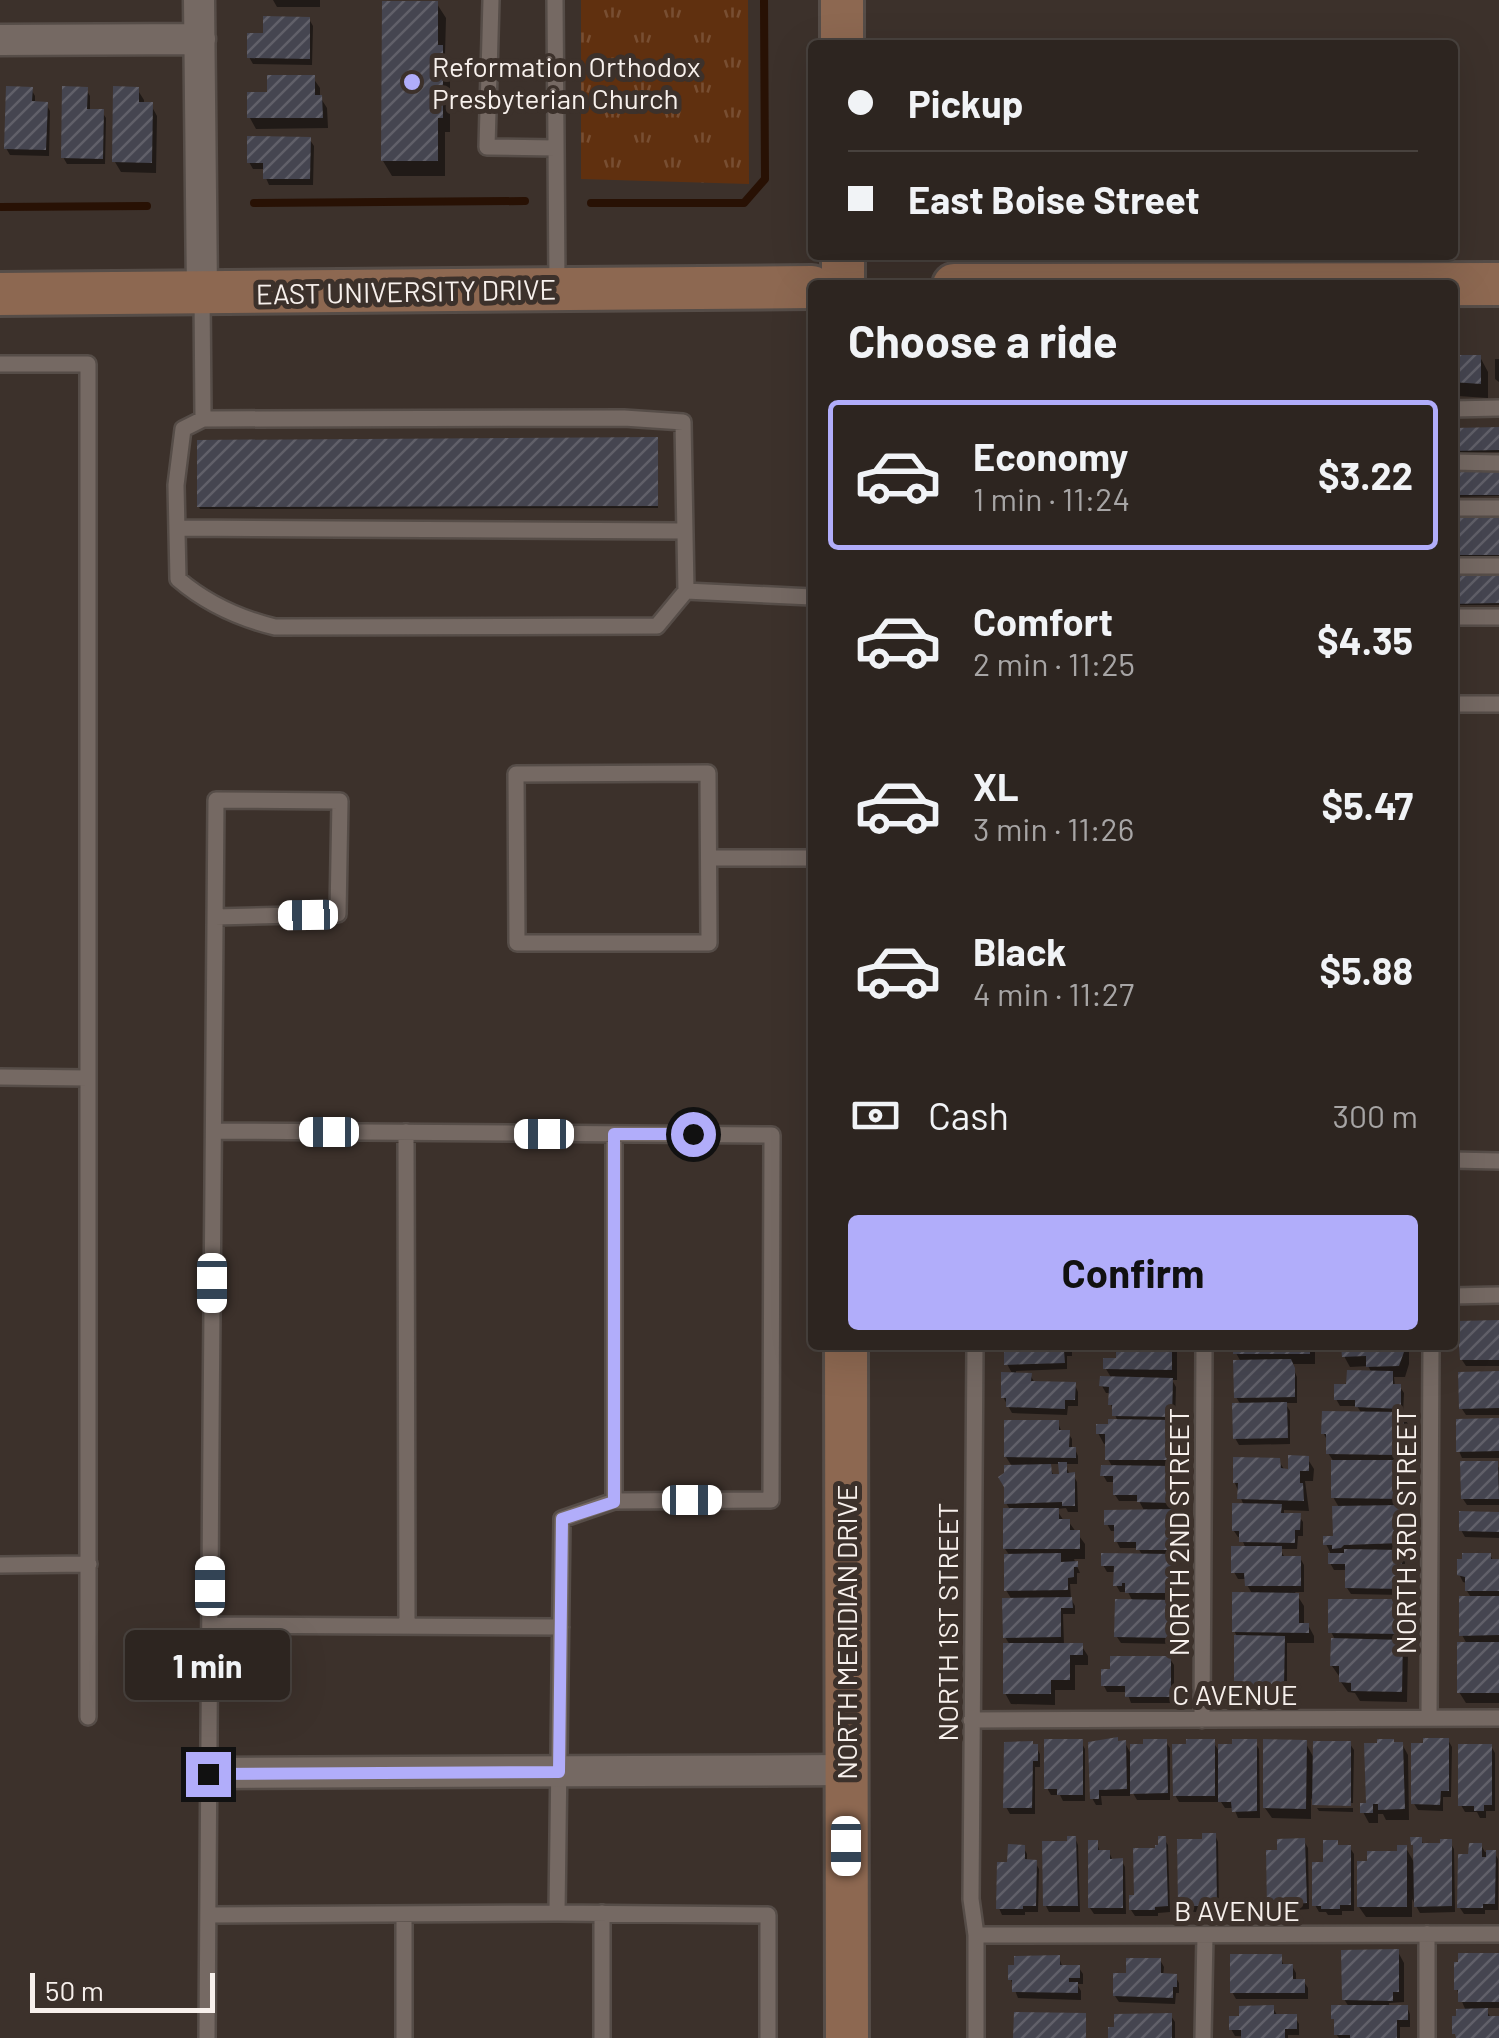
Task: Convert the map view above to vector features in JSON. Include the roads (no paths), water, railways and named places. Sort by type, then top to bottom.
[{"type":"main road","points":[[842,0],[842,40]]},
{"type":"main road","points":[[1458,284],[1499,284]]},
{"type":"main road","name":"EAST UNIVERSITY DRIVE","points":[[0,294],[808,287]]},
{"type":"main road","name":"NORTH MERIDIAN DRIVE","points":[[846,1350],[847,2038]]},
{"type":"street","points":[[199,0],[202,293]]},
{"type":"street","points":[[0,40],[200,40]]},
{"type":"street","points":[[208,1774],[846,1770]]},
{"type":"lane","points":[[491,0],[488,147],[555,148]]},
{"type":"lane","points":[[555,0],[557,289]]},
{"type":"lane","points":[[202,293],[203,419]]},
{"type":"lane","points":[[0,364],[88,364],[88,1718]]},
{"type":"lane","points":[[1458,409],[1499,408]]},
{"type":"lane","points":[[624,418],[682,422],[686,591],[656,626],[275,627],[248,620],[199,598],[178,579],[176,485],[183,429],[203,419],[624,418]]},
{"type":"lane","points":[[1458,462],[1499,463]]},
{"type":"lane","points":[[1458,508],[1499,508]]},
{"type":"lane","points":[[177,528],[684,531]]},
{"type":"lane","points":[[1458,566],[1499,566]]},
{"type":"lane","points":[[686,591],[808,597]]},
{"type":"lane","points":[[1458,618],[1499,618]]},
{"type":"lane","points":[[1458,704],[1499,704]]},
{"type":"lane","points":[[708,773],[709,858],[709,943],[516,943],[516,774],[708,773]]},
{"type":"lane","points":[[207,2038],[216,800],[340,801],[338,914],[216,917]]},
{"type":"lane","points":[[709,858],[808,858]]},
{"type":"lane","points":[[0,1077],[88,1078]]},
{"type":"lane","points":[[214,1131],[772,1135],[771,1500],[614,1502],[562,1519],[558,1913]]},
{"type":"lane","points":[[406,1132],[407,1625]]},
{"type":"lane","points":[[614,1134],[614,1502]]},
{"type":"lane","points":[[1458,1160],[1499,1161]]},
{"type":"lane","points":[[1458,1296],[1499,1296]]},
{"type":"lane","name":"NORTH 1ST STREET","points":[[975,1350],[971,1900],[976,1935],[976,2038]]},
{"type":"lane","name":"NORTH 2ND STREET","points":[[1202,1720],[1204,1350]]},
{"type":"lane","name":"NORTH 3RD STREET","points":[[1429,1718],[1431,1350]]},
{"type":"lane","points":[[0,1564],[89,1564]]},
{"type":"lane","points":[[210,1624],[561,1626]]},
{"type":"lane","name":"C AVENUE","points":[[972,1720],[1499,1718]]},
{"type":"lane","points":[[602,1913],[602,2038]]},
{"type":"lane","points":[[208,1914],[768,1915],[768,2038]]},
{"type":"lane","points":[[404,1914],[404,2038]]},
{"type":"lane","points":[[1426,2038],[1427,1934]]},
{"type":"lane","name":"B AVENUE","points":[[976,1935],[1499,1934]]},
{"type":"lane","points":[[1204,2038],[1205,1935]]},
{"type":"waterway","points":[[591,203],[744,203],[765,179],[764,0]]},
{"type":"waterway","points":[[254,203],[525,201]]},
{"type":"waterway","points":[[0,207],[147,206]]},
{"type":"place","name":"Reformation Orthodox Presbyterian Church","points":[[412,82]]}]
